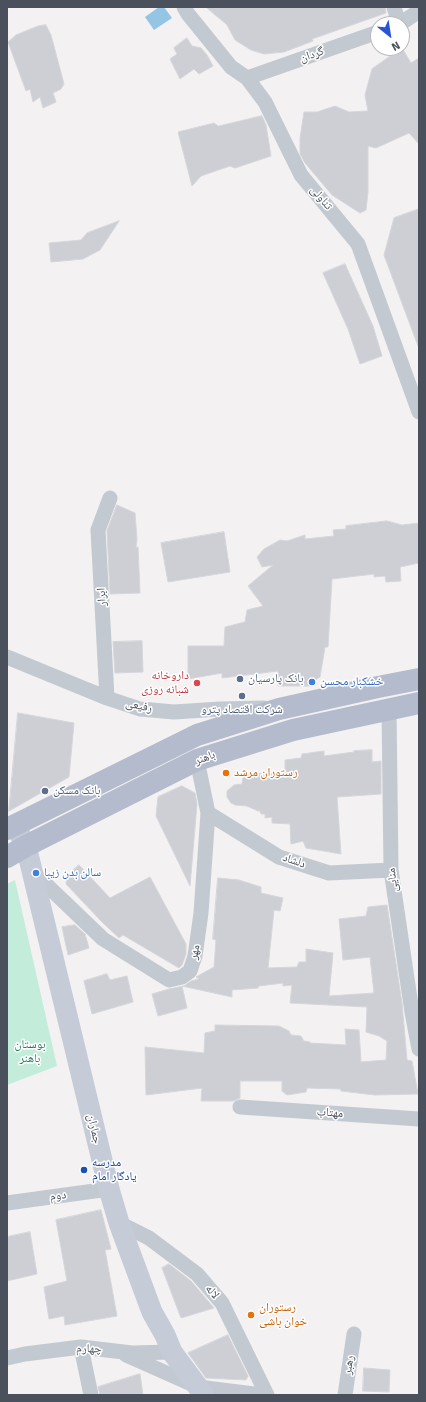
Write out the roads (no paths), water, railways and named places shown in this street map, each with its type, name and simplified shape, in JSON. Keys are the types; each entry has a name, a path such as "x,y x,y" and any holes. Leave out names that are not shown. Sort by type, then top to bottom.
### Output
{"main road":[{"name":"باهنر","path":"11,827 197,734 279,709 371,688 419,679"},
{"name":"باهنر","path":"7,858 26,846 197,760 292,730 419,703"},
{"name":"جماران","path":"11,827 26,846 109,1189 119,1223 152,1312 165,1335 172,1352 201,1391"}],"street":[{"name":"تناولی","path":"184,7 231,67 247,78 265,102 301,175 358,244 419,412"},
{"path":"410,18 419,12"},
{"name":"گردان","path":"247,78 370,35"},
{"name":"ابرار","path":"107,698 98,530 110,498"},
{"name":"رفیعی","path":"7,657 107,698 140,709 174,712 234,708 279,709"},
{"name":"منایی","path":"388,709 391,870 419,1049"},
{"name":"مهر","path":"33,872 103,939 169,980 182,977 190,970 195,956 201,913 208,813 197,760"},
{"name":"دلشاد","path":"208,813 279,857 329,873 391,870"},
{"name":"مهتاب","path":"240,1107 419,1119"},
{"name":"دوم","path":"7,1203 109,1189"},
{"name":"لاله","path":"119,1223 149,1238 197,1274 222,1303 267,1395"},
{"name":"رهبر","path":"345,1395 354,1334"},
{"path":"81,1347 91,1395"},
{"name":"چهارم","path":"7,1358 25,1354 81,1347 132,1353 172,1352"},
{"path":"117,1351 201,1391 262,1395"}],"water":[{"path":"159,7 164,7 172,18 154,30 145,17"}],"place":[{"name":"بانک پارسیان","path":"240,679"},
{"name":"خشکبار محسن","path":"312,682"},
{"name":"داروخانه شبانه روزی","path":"197,683"},
{"name":"شركت اقتصاد پترو","path":"242,696"},
{"name":"رستوران مرشد","path":"226,773"},
{"name":"بانک مسکن","path":"45,791"},
{"name":"سالن بدن زیبا","path":"36,873"},
{"name":"مدرسه یادگار امام","path":"84,1170"},
{"name":"رستوران خوان باشی","path":"251,1315"}],"park label":[{"name":"بوستان باهنر","path":"30,1052"}]}
